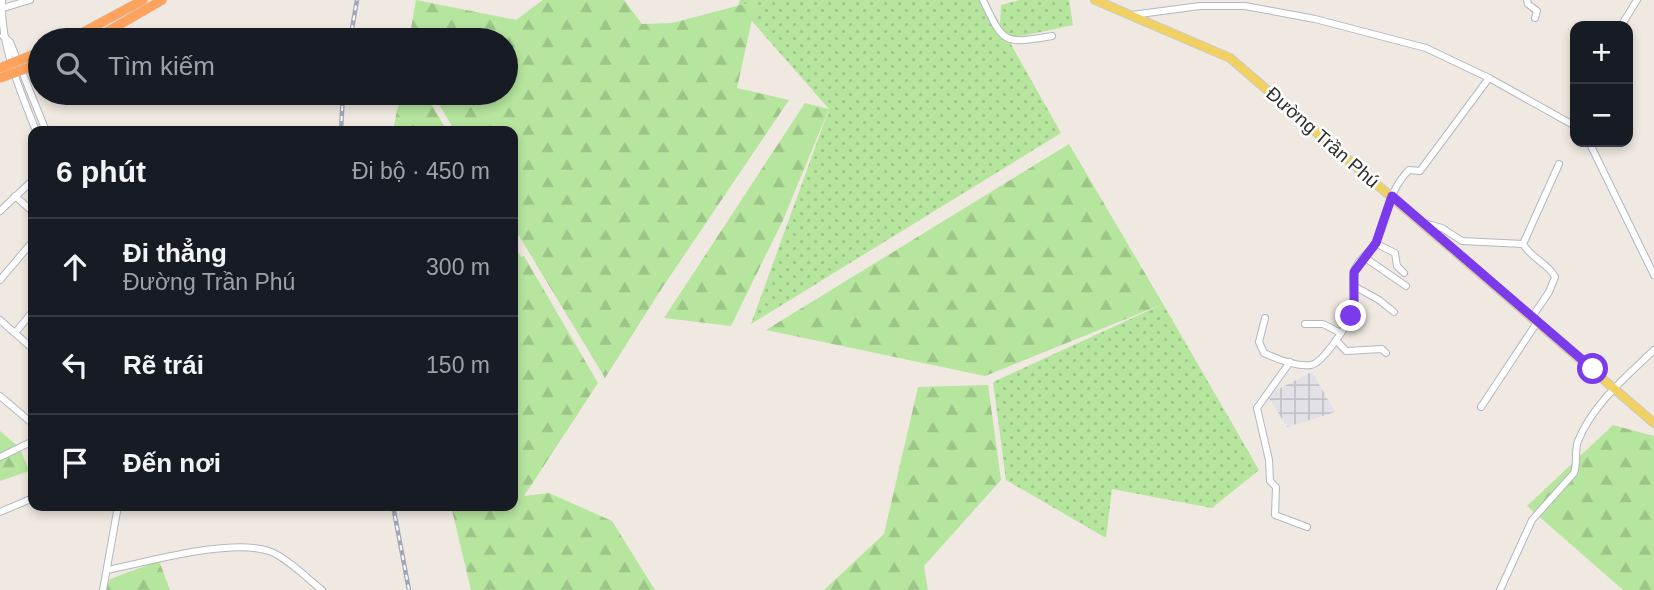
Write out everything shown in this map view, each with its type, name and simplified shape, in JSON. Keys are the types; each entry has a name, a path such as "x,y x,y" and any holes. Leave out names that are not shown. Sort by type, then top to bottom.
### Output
{"highway":[{"path":"92,28 144,0"},
{"path":"114,28 162,0"},
{"path":"0,68 28,57"},
{"path":"0,78 28,68"}],"main road":[{"name":"Đường Trần Phú","path":"1096,0 1230,58 1654,423"}],"street":[{"path":"2,0 0,9 3,44 34,126"},
{"path":"0,9 30,0"},
{"path":"983,0 994,23 1006,39 1018,42 1052,36"},
{"path":"1527,0 1537,11 1535,18"},
{"path":"1624,21 1637,0"},
{"path":"1132,15 1200,6 1245,6 1315,19 1426,48 1489,78 1570,123"},
{"path":"3,36 10,42 28,88"},
{"path":"1265,318 1260,333 1261,350 1290,362 1313,364 1336,340 1353,312 1354,272 1376,243 1398,182 1409,170 1420,171 1489,78"},
{"path":"23,99 28,97"},
{"path":"35,105 44,126"},
{"path":"1591,147 1654,275"},
{"path":"1523,244 1559,164"},
{"path":"0,211 28,184"},
{"path":"15,196 28,208"},
{"path":"1424,223 1442,228 1462,242 1523,244"},
{"path":"1376,243 1395,253 1397,266 1404,273"},
{"path":"1481,407 1535,319 1555,277 1550,269 1532,257 1523,244"},
{"path":"0,280 28,247"},
{"path":"1364,257 1406,286"},
{"path":"1354,286 1394,312"},
{"path":"15,333 28,317"},
{"path":"0,320 28,345"},
{"path":"1305,324 1323,324 1341,333"},
{"path":"1336,340 1346,351 1382,349 1386,353"},
{"path":"1500,590 1532,520 1574,473 1577,465 1575,453 1587,421 1614,388 1654,350"},
{"path":"1290,362 1258,405 1257,414 1269,460 1270,481 1276,487 1275,515 1307,527"},
{"path":"0,396 28,420"},
{"path":"0,457 28,443"},
{"path":"0,512 28,500"},
{"path":"103,590 117,511"},
{"path":"107,570 183,554 220,549 256,549 275,554 323,590"}],"shaded area":[{"path":"1312,372 1335,412 1287,427 1267,395"}],"green space":[{"path":"416,0 516,20 543,0 624,0 642,24 672,23 756,1 737,88 789,100 660,291 605,378 518,234 518,126 452,126 439,105 518,105 518,28 411,28"},
{"path":"740,0 986,0 1000,24 1001,5 1020,0 1069,0 1073,25 1008,39 1061,133 751,324 829,109 738,5"},
{"path":"805,103 829,109 783,220 731,326 664,318"},
{"path":"399,105 432,105 444,126 394,126"},
{"path":"1069,144 1163,304 985,376 766,330"},
{"path":"518,252 521,257 524,256 598,383 524,496 549,493 612,521 655,590 471,590 452,511 518,511"},
{"path":"1163,304 1259,470 1212,508 1112,489 1106,538 1006,480 993,382"},
{"path":"988,385 1001,480 924,566 928,590 824,590 884,534 918,387"},
{"path":"1613,425 1654,436 1654,590 1623,590 1527,506"},
{"path":"0,431 20,448 28,471 0,481"},
{"path":"159,561 170,590 106,590 110,579"}],"railway":[{"path":"352,28 357,0"},
{"path":"341,126 342,105"},
{"path":"394,511 409,590"}],"route":[{"path":"1351,316 1354,303 1354,272 1376,243 1392,196 1593,369"}]}
